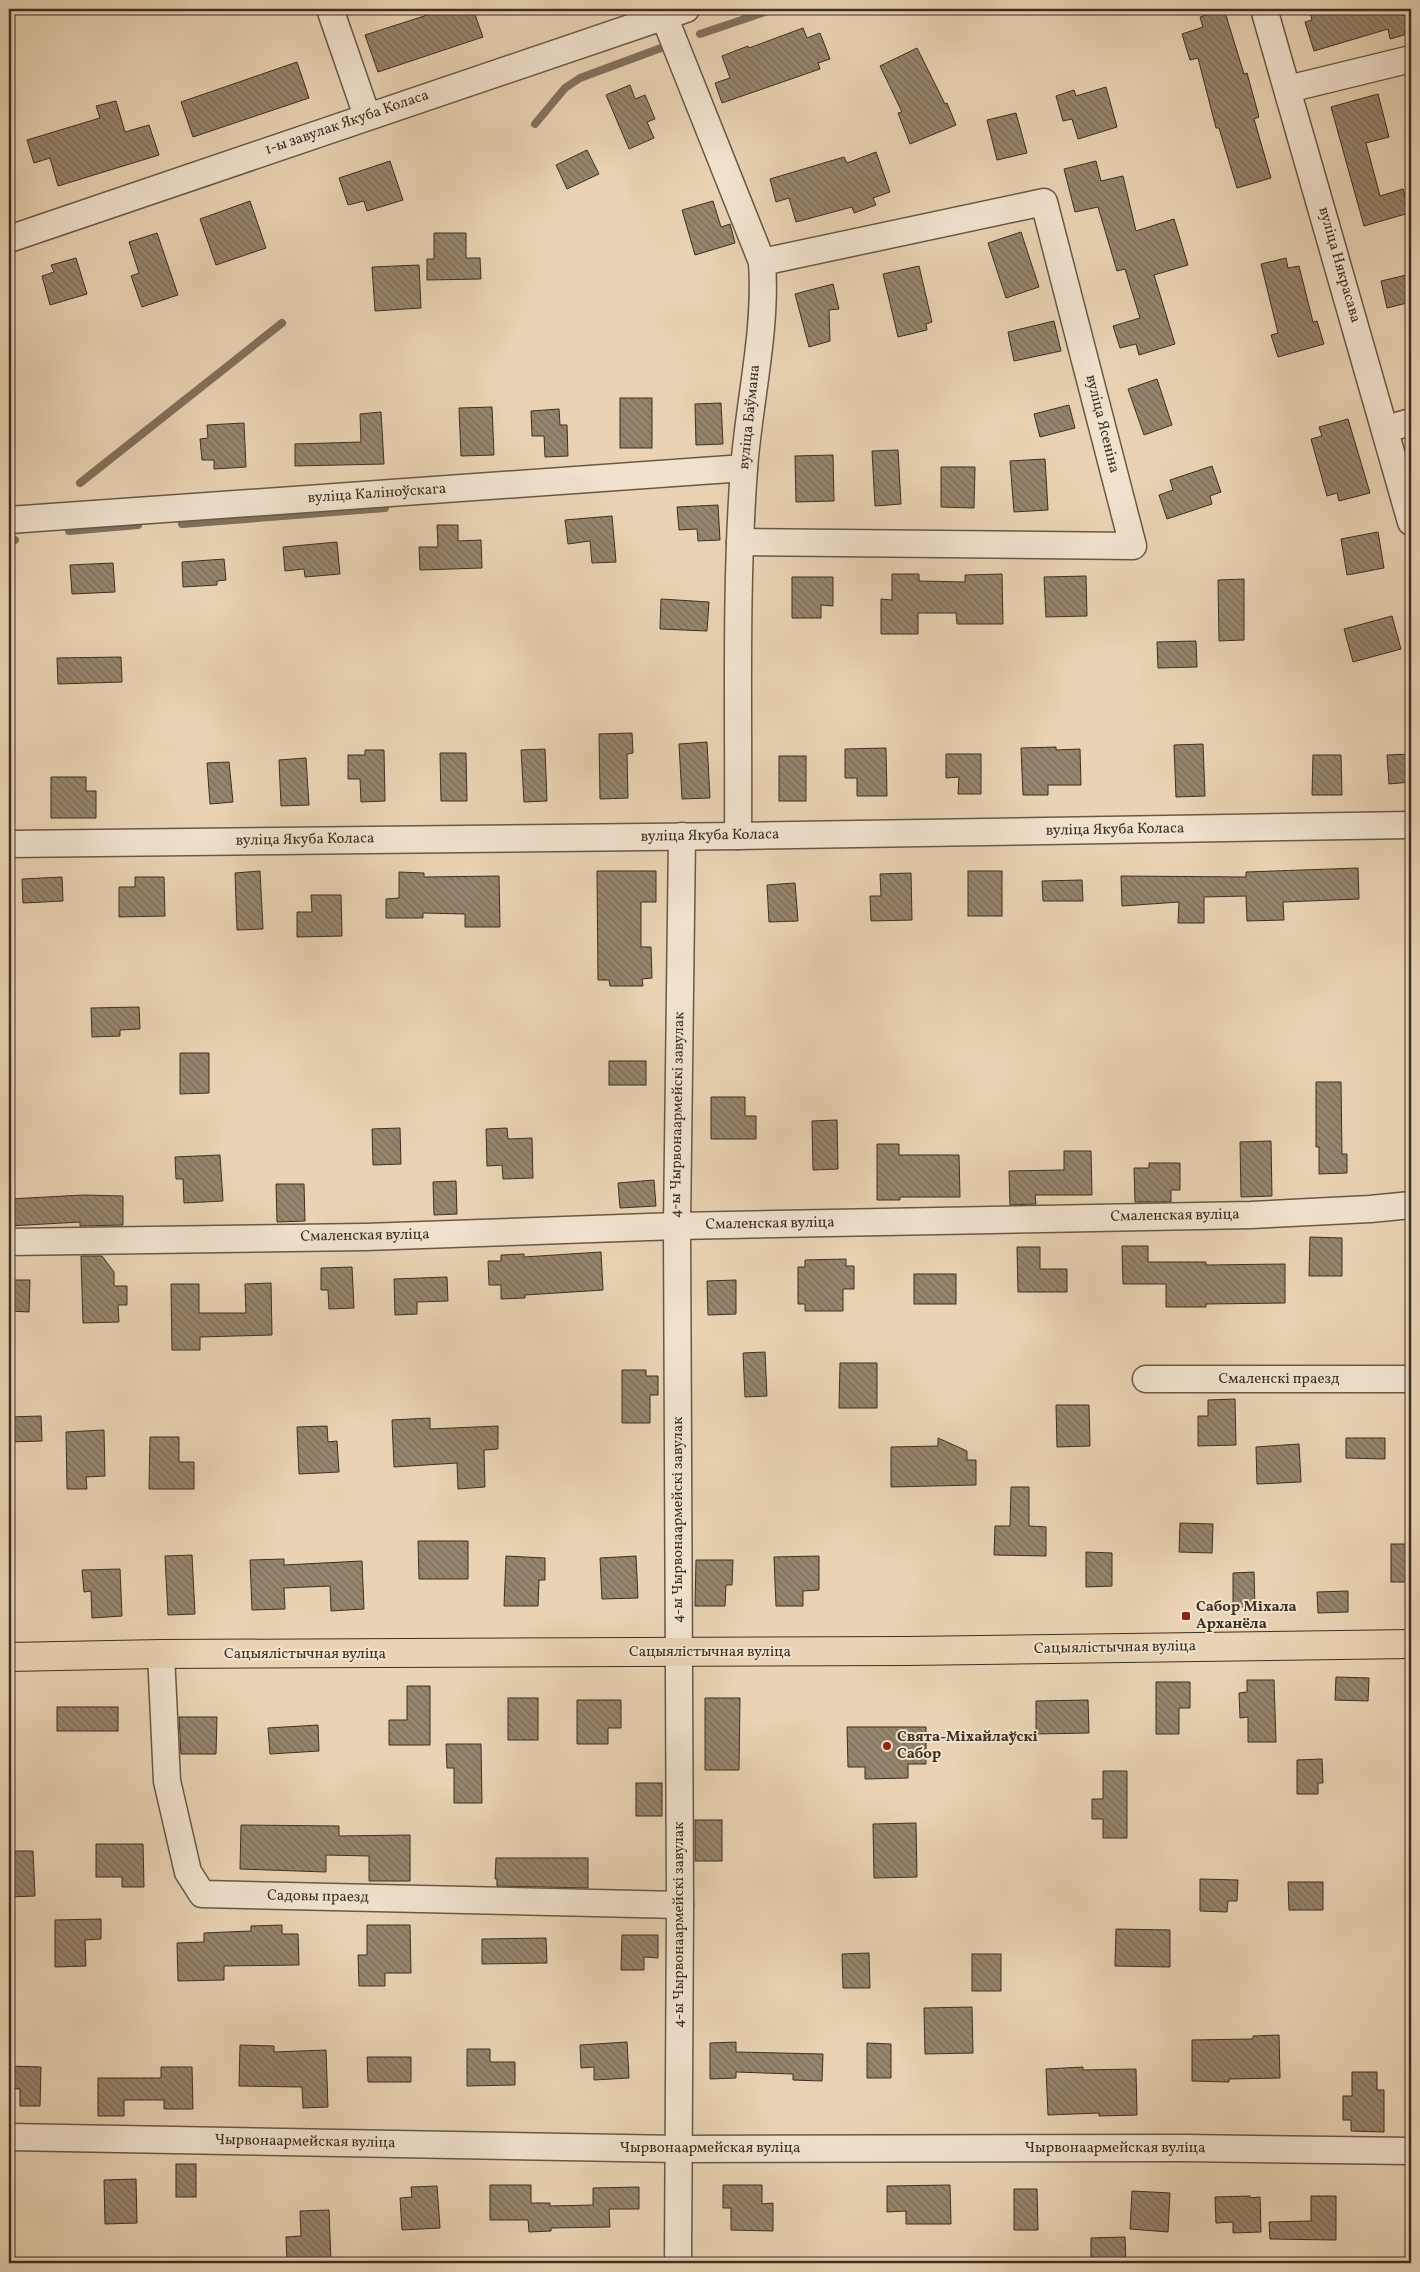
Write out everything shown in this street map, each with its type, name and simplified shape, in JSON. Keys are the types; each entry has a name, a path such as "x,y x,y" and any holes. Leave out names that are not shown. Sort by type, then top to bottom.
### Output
{"main road":[{"name":"Сацыялістычная вуліца","path":"9,1657 161,1654 678,1653 1411,1644"}],"street":[{"path":"330,9 367,116"},
{"name":"вуліца Някрасава","path":"1264,9 1386,429 1411,522"},
{"name":"1-ы завулак Якуба Коласа","path":"9,239 367,116 621,19 675,13"},
{"name":"вуліца Баўмана","path":"675,13 762,262 764,286 744,468 740,542 738,836"},
{"path":"1288,89 1411,59"},
{"name":"вуліца Ясеніна","path":"740,542 1133,546 1044,202 762,262"},
{"path":"1386,429 1411,422"},
{"name":"вуліца Каліноўскага","path":"9,520 744,468"},
{"name":"вуліца Якуба Коласа","path":"9,844 738,836 1411,825"},
{"name":"4-ы Чырвонаармейскі завулак","path":"678,2263 680,1905 676,1226 682,836"},
{"name":"Смаленская вуліца","path":"9,1242 365,1237 676,1226 1251,1215 1370,1210 1411,1205"},
{"name":"Смаленскі праезд","path":"1146,1379 1411,1379"},
{"name":"Садовы праезд","path":"161,1654 167,1781 188,1872 202,1894 680,1905"},
{"name":"Чырвонаармейская вуліца","path":"9,2137 678,2149 1184,2148 1411,2150"}],"building":[{"path":"446,9 473,9 483,37 378,72 365,35"},
{"path":"1224,9 1244,74 1247,73 1259,117 1254,119 1271,178 1237,188 1219,128 1216,128 1198,58 1190,60 1182,34 1203,27 1200,17"},
{"path":"1309,9 1411,9 1411,33 1390,39 1388,29 1314,51 1305,22 1312,20"},
{"path":"803,28 807,38 820,33 830,59 818,63 820,69 722,103 715,83 730,78 722,56"},
{"path":"917,48 945,104 947,103 956,125 910,144 898,113 902,112 880,66"},
{"path":"297,62 309,98 193,137 181,102"},
{"path":"630,85 635,99 645,95 655,119 647,122 654,138 629,149 606,95"},
{"path":"1106,87 1117,127 1078,139 1072,119 1063,121 1056,96 1074,90 1076,96"},
{"path":"1378,94 1389,137 1366,143 1380,196 1403,189 1409,213 1364,226 1331,107"},
{"path":"116,101 125,132 149,125 159,155 58,186 50,158 34,163 27,140 100,118 96,106"},
{"path":"1016,113 1027,153 997,160 987,120"},
{"path":"587,150 599,174 567,189 556,165"},
{"path":"876,152 890,192 873,198 876,205 854,213 852,207 796,222 789,198 776,202 770,179 844,157 847,163"},
{"path":"390,161 403,200 367,211 364,201 348,205 339,178"},
{"path":"1096,161 1101,181 1123,176 1136,231 1174,219 1188,265 1154,275 1175,344 1139,355 1136,344 1120,348 1113,326 1140,318 1125,269 1117,271 1098,207 1075,212 1064,169"},
{"path":"250,201 266,248 216,265 200,219"},
{"path":"713,201 721,227 730,224 735,243 695,255 682,210"},
{"path":"1021,232 1039,287 1006,298 988,243"},
{"path":"157,233 178,295 142,307 131,276 139,273 129,242"},
{"path":"434,233 466,233 466,258 480,258 481,279 427,280 427,259 434,259"},
{"path":"76,258 87,294 50,305 42,276 54,272 51,265"},
{"path":"1286,258 1288,268 1299,266 1313,322 1317,321 1324,344 1278,357 1271,335 1278,333 1261,264"},
{"path":"419,265 421,308 375,311 372,267"},
{"path":"919,266 932,322 926,324 927,330 898,337 883,274"},
{"path":"1411,274 1411,302 1387,308 1381,281"},
{"path":"833,284 839,309 829,310 830,341 809,347 795,294"},
{"path":"1054,321 1061,351 1014,361 1008,332"},
{"path":"1157,379 1172,425 1144,435 1128,389"},
{"path":"620,398 652,398 652,448 620,448"},
{"path":"721,403 723,444 696,445 695,404"},
{"path":"1069,405 1075,428 1040,437 1034,414"},
{"path":"492,407 494,455 461,456 459,408"},
{"path":"559,409 560,425 567,425 568,456 545,457 544,436 532,436 531,411"},
{"path":"381,412 384,464 295,466 295,444 361,442 360,414"},
{"path":"1348,419 1370,493 1339,501 1337,493 1327,496 1311,439 1322,436 1319,427"},
{"path":"244,423 246,467 214,469 214,460 202,460 200,439 208,438 207,425"},
{"path":"898,450 901,504 875,506 872,451"},
{"path":"833,455 834,501 796,502 795,456"},
{"path":"1045,459 1048,510 1014,512 1010,461"},
{"path":"1212,466 1221,492 1210,496 1212,504 1167,519 1159,495 1173,490 1170,480"},
{"path":"941,467 975,467 974,508 941,507"},
{"path":"718,505 720,540 698,541 697,529 679,530 677,507"},
{"path":"612,516 616,562 592,563 590,541 568,544 565,520"},
{"path":"437,525 458,525 458,541 481,540 482,568 420,570 419,547 438,547"},
{"path":"1378,532 1384,568 1347,575 1341,539"},
{"path":"337,542 340,574 305,577 304,569 285,571 283,547"},
{"path":"224,559 226,580 217,581 217,585 183,587 182,562"},
{"path":"113,563 115,592 72,594 70,565"},
{"path":"892,574 919,574 919,581 965,582 965,575 1002,574 1003,624 957,624 956,613 918,613 918,634 881,634 881,599 892,600"},
{"path":"1086,576 1087,616 1046,617 1044,577"},
{"path":"792,577 833,577 833,606 821,605 821,618 792,618"},
{"path":"1244,579 1244,640 1219,641 1218,580"},
{"path":"661,599 709,602 707,631 660,629"},
{"path":"1392,616 1401,649 1353,662 1344,629"},
{"path":"1196,641 1197,667 1158,668 1157,642"},
{"path":"121,657 122,682 58,684 57,658"},
{"path":"632,733 633,753 627,754 628,798 600,799 599,734"},
{"path":"707,742 710,798 682,799 679,744"},
{"path":"1203,744 1205,796 1176,797 1174,745"},
{"path":"1056,747 1056,750 1080,749 1081,785 1048,785 1048,795 1023,795 1021,748"},
{"path":"886,748 887,796 857,796 857,778 845,778 845,749"},
{"path":"545,749 547,801 524,802 521,750"},
{"path":"365,750 384,750 385,801 361,802 360,779 348,779 348,755 365,755"},
{"path":"440,753 466,753 467,801 441,801"},
{"path":"946,754 981,754 981,794 958,794 959,777 946,778"},
{"path":"1411,754 1411,782 1389,784 1387,755"},
{"path":"1313,755 1341,755 1342,795 1312,795"},
{"path":"779,756 806,756 806,801 779,801"},
{"path":"306,758 309,805 281,806 279,760"},
{"path":"229,762 233,802 210,804 207,763"},
{"path":"51,777 86,777 86,791 96,791 96,818 51,818"},
{"path":"1358,868 1359,899 1283,902 1284,920 1247,921 1246,896 1204,897 1204,923 1178,923 1179,902 1122,906 1121,876 1246,877 1246,872"},
{"path":"260,871 263,929 237,930 235,873"},
{"path":"597,871 656,871 656,902 641,902 641,947 651,947 652,978 642,979 643,986 610,986 609,980 598,980"},
{"path":"968,871 1002,871 1002,916 968,916"},
{"path":"399,872 424,873 424,877 499,876 500,927 465,927 465,914 423,913 423,918 386,918 386,899 399,898"},
{"path":"911,873 912,920 871,921 870,896 881,896 880,874"},
{"path":"62,877 63,901 23,903 22,879"},
{"path":"135,877 164,877 165,916 119,917 119,887 135,887"},
{"path":"1082,880 1083,901 1043,901 1042,881"},
{"path":"795,883 798,921 769,922 767,885"},
{"path":"311,895 341,895 342,936 297,937 297,912 312,912"},
{"path":"139,1007 140,1029 120,1030 120,1036 92,1037 91,1008"},
{"path":"180,1053 209,1053 209,1093 180,1094"},
{"path":"609,1061 646,1061 646,1085 609,1085"},
{"path":"1316,1082 1341,1082 1342,1154 1347,1154 1347,1173 1319,1174 1319,1147 1316,1147"},
{"path":"711,1097 745,1097 745,1116 756,1116 756,1139 711,1139"},
{"path":"837,1120 838,1169 813,1170 812,1121"},
{"path":"400,1128 401,1164 373,1165 372,1129"},
{"path":"507,1128 508,1139 532,1138 533,1178 503,1179 502,1165 487,1166 486,1129"},
{"path":"1271,1141 1272,1196 1241,1197 1240,1142"},
{"path":"877,1144 899,1144 899,1155 959,1155 960,1197 900,1197 900,1200 877,1200"},
{"path":"1064,1151 1091,1151 1092,1195 1035,1195 1036,1204 1010,1205 1009,1171 1064,1170"},
{"path":"220,1155 223,1201 184,1203 183,1179 176,1179 175,1157"},
{"path":"1149,1163 1180,1163 1180,1190 1171,1190 1171,1202 1135,1202 1134,1168 1149,1168"},
{"path":"654,1180 656,1206 620,1208 618,1183"},
{"path":"456,1181 457,1214 434,1215 433,1182"},
{"path":"276,1184 304,1184 305,1221 277,1222"},
{"path":"84,1195 123,1196 123,1225 80,1226 80,1222 9,1226 9,1199"},
{"path":"1310,1237 1342,1238 1342,1276 1309,1276"},
{"path":"1122,1246 1148,1246 1148,1262 1206,1262 1206,1265 1285,1264 1285,1303 1206,1304 1206,1307 1166,1307 1166,1284 1123,1284"},
{"path":"1017,1247 1040,1247 1040,1269 1067,1269 1067,1292 1018,1292"},
{"path":"601,1252 603,1290 525,1295 525,1298 501,1299 501,1285 489,1285 488,1261 501,1261 501,1255 524,1254 524,1257"},
{"path":"81,1256 102,1256 114,1272 114,1286 127,1286 127,1305 118,1305 119,1322 83,1323"},
{"path":"846,1259 846,1266 854,1266 854,1289 843,1289 843,1311 805,1311 805,1304 798,1304 798,1267 805,1267 805,1260"},
{"path":"352,1267 354,1308 329,1309 328,1290 321,1290 321,1268"},
{"path":"914,1274 956,1274 956,1304 914,1304"},
{"path":"447,1277 448,1301 417,1302 417,1314 395,1315 394,1279"},
{"path":"9,1280 30,1280 29,1312 9,1311"},
{"path":"736,1280 736,1314 708,1315 707,1281"},
{"path":"271,1283 272,1335 200,1337 200,1350 172,1350 171,1284 199,1284 199,1313 246,1313 245,1284"},
{"path":"765,1352 767,1396 745,1397 743,1353"},
{"path":"840,1363 877,1363 877,1408 839,1408"},
{"path":"622,1370 646,1370 646,1376 658,1376 658,1395 650,1395 650,1423 622,1423"},
{"path":"1235,1399 1236,1445 1198,1446 1198,1416 1208,1416 1208,1400"},
{"path":"1056,1405 1089,1405 1090,1446 1057,1447"},
{"path":"41,1416 42,1441 9,1442 9,1417"},
{"path":"430,1418 430,1429 498,1426 498,1449 484,1450 485,1487 458,1489 457,1463 394,1467 392,1420"},
{"path":"327,1426 328,1442 337,1441 339,1472 299,1474 297,1427"},
{"path":"104,1430 105,1476 86,1477 87,1489 67,1489 66,1432"},
{"path":"150,1437 179,1437 179,1462 194,1462 194,1489 149,1489"},
{"path":"938,1438 967,1451 967,1460 976,1460 976,1485 891,1487 891,1447 938,1446"},
{"path":"1346,1438 1385,1438 1385,1459 1346,1458"},
{"path":"1299,1444 1301,1482 1257,1484 1256,1447"},
{"path":"1011,1487 1029,1487 1029,1526 1046,1527 1046,1556 994,1555 995,1526 1010,1526"},
{"path":"1180,1523 1213,1524 1212,1553 1179,1552"},
{"path":"418,1541 468,1541 468,1579 419,1579"},
{"path":"1391,1544 1411,1544 1411,1582 1391,1582"},
{"path":"1086,1552 1112,1553 1112,1586 1086,1587"},
{"path":"192,1555 195,1614 168,1615 165,1556"},
{"path":"506,1556 545,1558 545,1580 539,1580 538,1606 504,1606"},
{"path":"636,1556 638,1598 602,1599 600,1558"},
{"path":"819,1556 819,1590 803,1591 803,1606 776,1606 774,1557"},
{"path":"284,1559 284,1565 362,1561 364,1609 331,1611 330,1586 284,1588 285,1609 252,1610 250,1560"},
{"path":"696,1560 733,1560 732,1585 726,1585 725,1606 695,1606"},
{"path":"120,1569 122,1616 92,1618 91,1591 84,1592 82,1570"},
{"path":"1254,1572 1255,1607 1233,1607 1233,1573"},
{"path":"1348,1591 1348,1612 1318,1613 1317,1592"},
{"path":"1336,1677 1369,1678 1368,1701 1335,1700"},
{"path":"1247,1680 1274,1680 1276,1742 1248,1742 1248,1717 1240,1718 1239,1693 1247,1692"},
{"path":"1156,1682 1190,1682 1190,1708 1179,1708 1179,1734 1156,1734"},
{"path":"407,1686 430,1686 430,1745 389,1745 389,1720 407,1720"},
{"path":"508,1698 538,1698 538,1740 508,1740"},
{"path":"705,1698 740,1698 739,1770 705,1770"},
{"path":"577,1700 621,1700 621,1728 608,1728 608,1744 577,1744"},
{"path":"1088,1700 1089,1733 1036,1734 1036,1701"},
{"path":"57,1707 118,1707 118,1731 57,1731"},
{"path":"179,1717 217,1717 216,1754 181,1754"},
{"path":"318,1725 319,1751 270,1754 268,1728"},
{"name":"Свята-Міхайлаўскі Сабор","path":"847,1727 926,1727 926,1764 908,1764 908,1778 865,1779 865,1767 848,1767"},
{"path":"446,1744 481,1744 482,1803 454,1803 454,1768 447,1768"},
{"path":"1322,1759 1323,1783 1318,1783 1318,1794 1297,1794 1297,1760"},
{"path":"1103,1771 1127,1771 1127,1838 1103,1838 1103,1819 1092,1819 1092,1799 1103,1799"},
{"path":"636,1783 662,1783 662,1816 636,1816"},
{"path":"695,1820 722,1820 722,1861 695,1861"},
{"path":"916,1823 917,1877 874,1878 873,1824"},
{"path":"241,1825 339,1826 339,1836 410,1835 410,1881 369,1881 369,1856 326,1855 326,1872 240,1869"},
{"path":"96,1844 143,1844 144,1887 122,1887 122,1877 96,1877"},
{"path":"9,1851 33,1851 35,1896 9,1897"},
{"path":"496,1858 588,1858 588,1888 497,1886 497,1879 495,1879"},
{"path":"1200,1879 1238,1880 1237,1901 1228,1901 1227,1912 1200,1911"},
{"path":"1288,1882 1323,1882 1323,1910 1289,1910"},
{"path":"101,1919 101,1939 85,1940 86,1966 55,1967 55,1920"},
{"path":"282,1925 282,1934 298,1934 299,1965 224,1966 224,1980 178,1981 177,1943 204,1942 204,1933 251,1931 251,1926"},
{"path":"367,1925 410,1925 411,1973 385,1973 385,1986 359,1986 358,1955 367,1955"},
{"path":"1116,1929 1170,1930 1170,1967 1115,1966"},
{"path":"622,1935 658,1935 658,1958 644,1957 644,1970 621,1970"},
{"path":"546,1938 547,1963 482,1964 482,1939"},
{"path":"869,1953 870,1988 843,1988 842,1954"},
{"path":"972,1954 1001,1954 1001,1991 972,1991"},
{"path":"972,2007 973,2053 925,2054 924,2008"},
{"path":"1279,2035 1280,2078 1229,2079 1229,2082 1192,2081 1192,2040 1253,2039 1253,2036"},
{"path":"627,2042 629,2078 594,2080 594,2067 581,2068 580,2045"},
{"path":"736,2042 736,2052 823,2054 822,2081 793,2080 793,2074 736,2072 736,2078 710,2079 710,2043"},
{"path":"867,2043 891,2044 891,2078 867,2078"},
{"path":"240,2045 274,2046 274,2052 326,2050 328,2107 303,2108 302,2087 239,2086"},
{"path":"467,2049 490,2049 490,2062 515,2062 515,2085 467,2086"},
{"path":"367,2057 411,2057 411,2082 368,2082"},
{"path":"9,2066 41,2067 40,2106 20,2106 20,2089 9,2088"},
{"path":"161,2067 192,2067 193,2109 164,2109 164,2100 124,2100 124,2116 98,2116 98,2078 161,2078"},
{"path":"1083,2067 1083,2070 1136,2069 1137,2115 1099,2116 1099,2113 1048,2115 1046,2069"},
{"path":"1352,2072 1377,2072 1377,2090 1384,2090 1384,2132 1351,2131 1351,2120 1343,2120 1343,2096 1352,2096"},
{"path":"176,2164 196,2164 196,2197 176,2197"},
{"path":"136,2179 137,2223 105,2224 104,2180"},
{"path":"490,2185 531,2185 531,2203 550,2203 550,2206 593,2205 593,2188 639,2187 639,2209 609,2209 610,2227 551,2228 551,2231 529,2232 528,2220 490,2220"},
{"path":"723,2185 762,2185 762,2204 773,2203 773,2231 731,2230 731,2208 723,2208"},
{"path":"950,2185 951,2224 906,2224 906,2211 887,2212 887,2186"},
{"path":"437,2186 440,2228 402,2230 400,2198 412,2197 411,2187"},
{"path":"1014,2189 1037,2189 1038,2230 1014,2230"},
{"path":"1132,2191 1170,2193 1168,2232 1130,2229"},
{"path":"1250,2196 1250,2198 1260,2197 1261,2232 1233,2233 1233,2222 1216,2223 1215,2197"},
{"path":"1311,2196 1336,2196 1336,2240 1270,2239 1269,2222 1311,2221"},
{"path":"329,2210 331,2263 287,2263 286,2237 301,2236 300,2211"},
{"path":"1125,2237 1126,2263 1091,2263 1091,2238"}],"waterway":[{"path":"700,34 774,9"},
{"path":"535,124 565,88 580,78 661,48"},
{"path":"80,483 282,323"},
{"path":"182,524 385,508"},
{"path":"69,531 138,525"},
{"path":"9,542 15,540"}],"place":[{"name":"Сабор Міхала Арханёла","path":"1186,1616"},
{"name":"Свята-Міхайлаўскі Сабор","path":"887,1746"}]}
